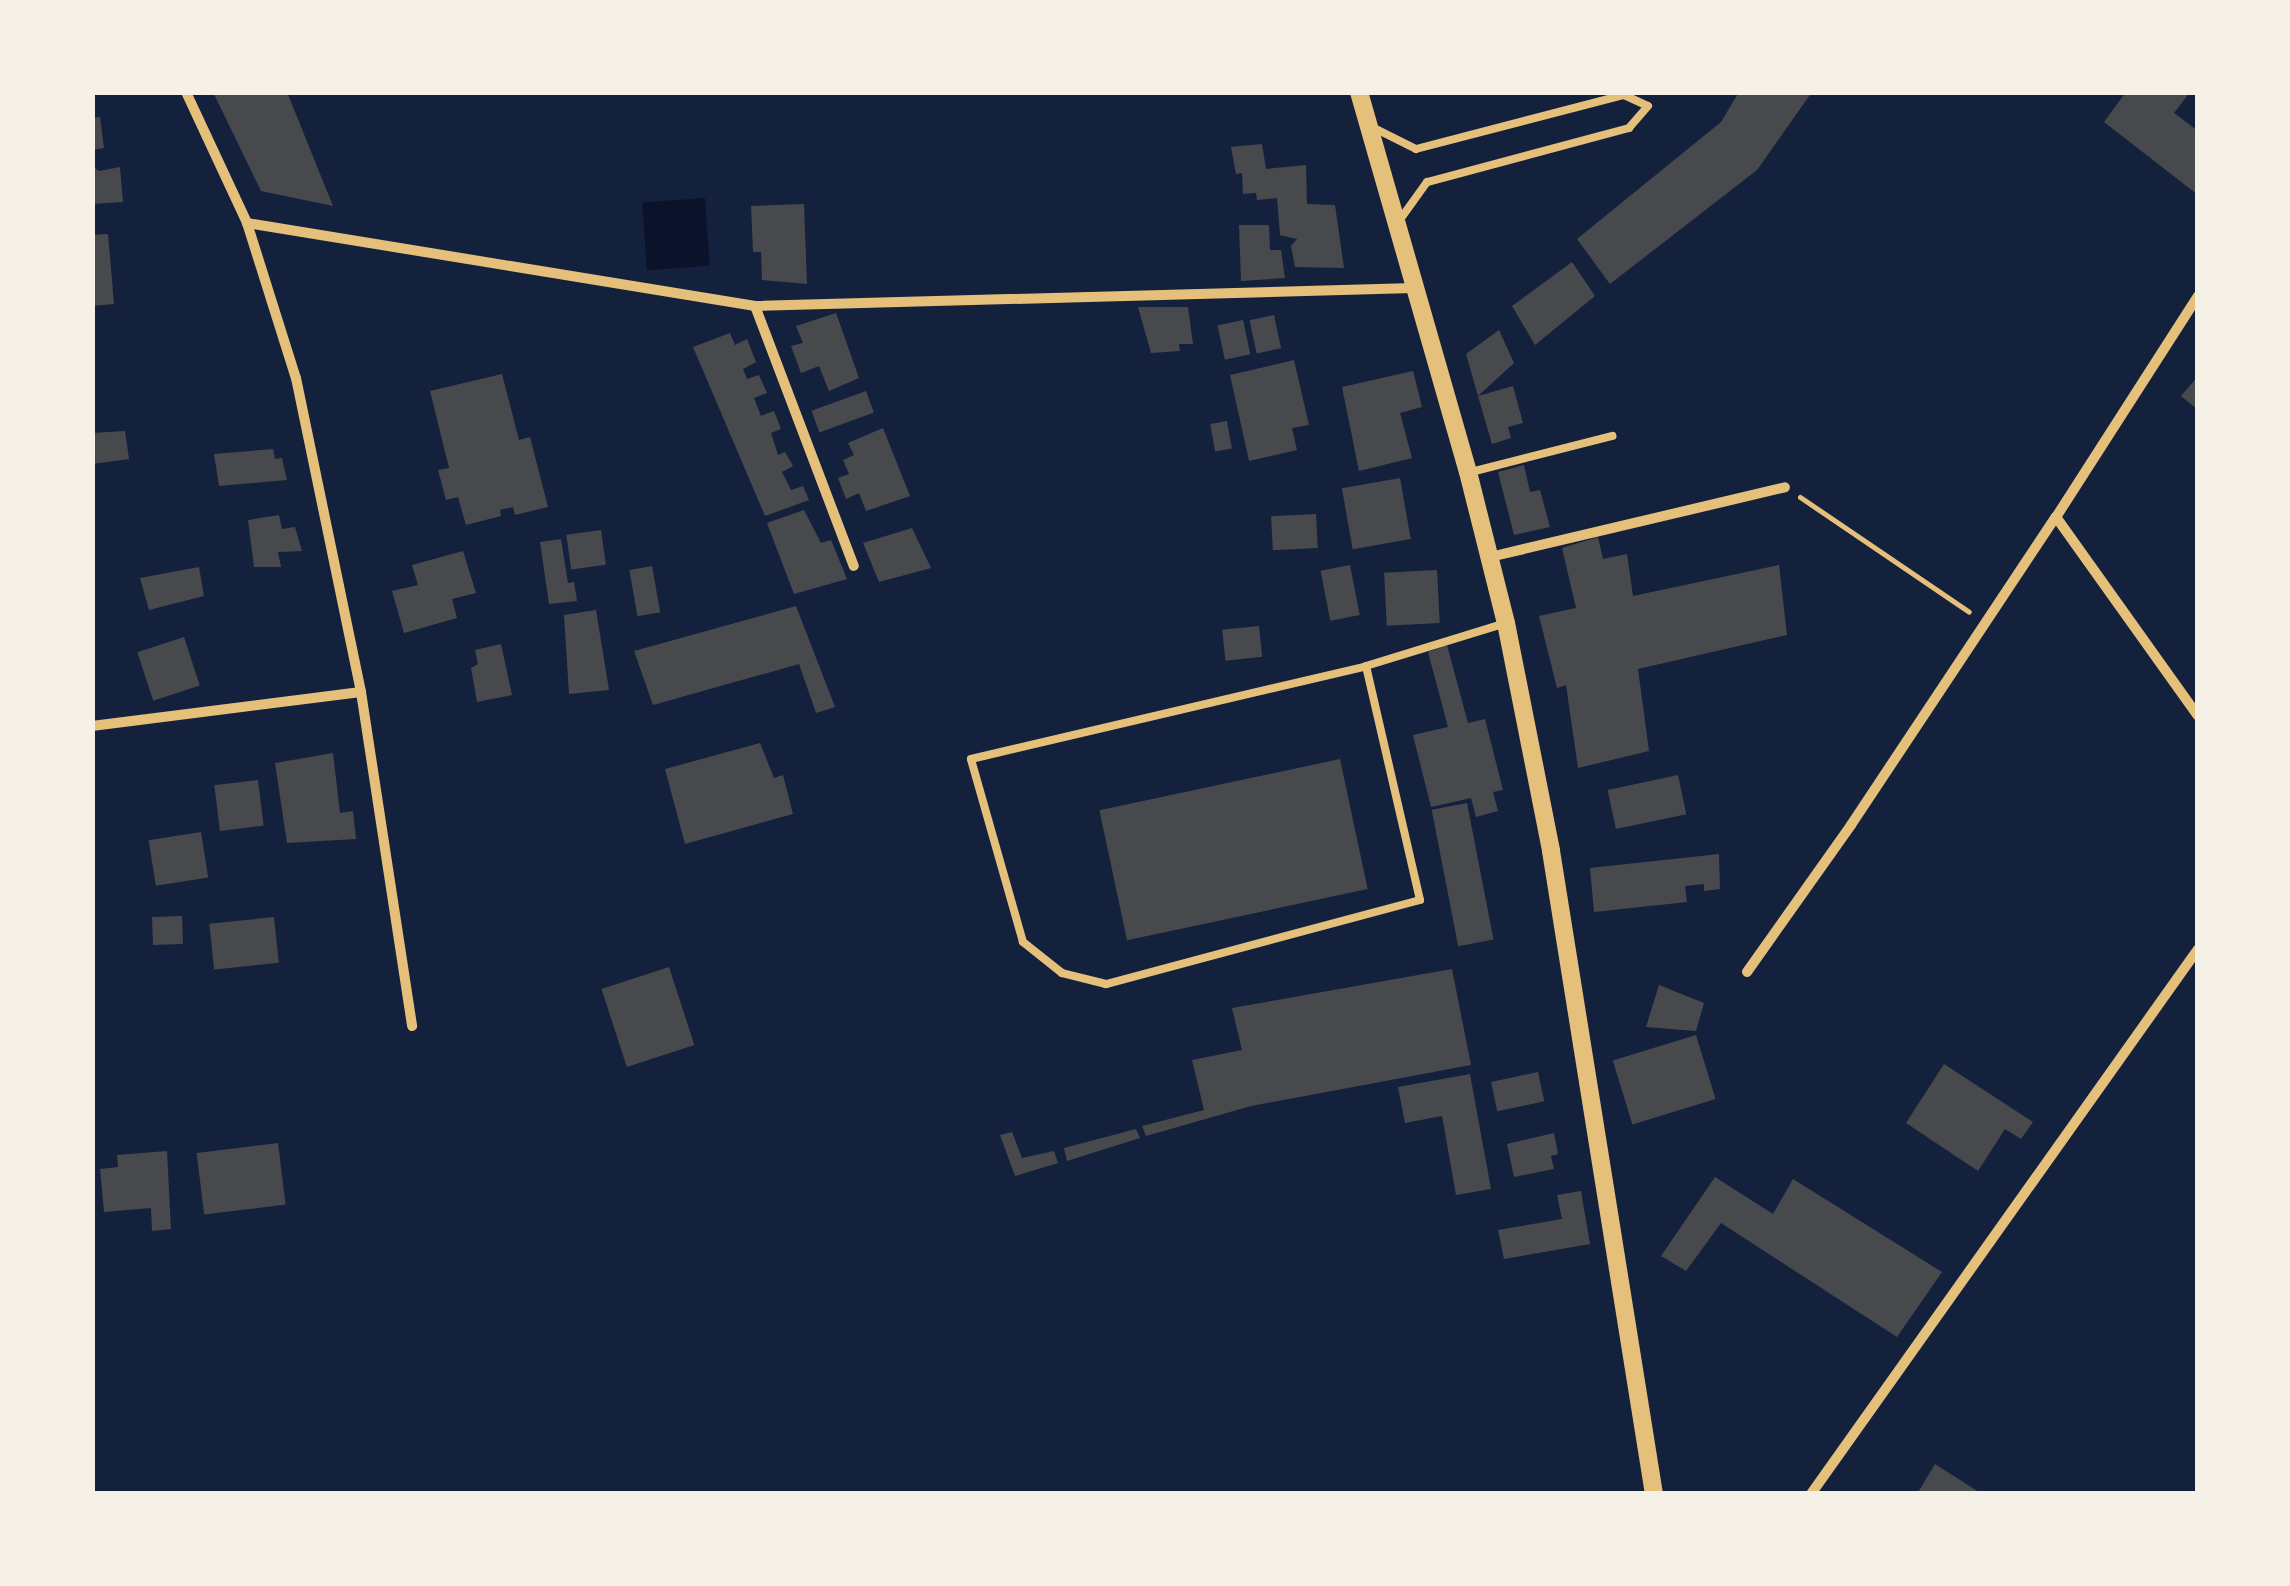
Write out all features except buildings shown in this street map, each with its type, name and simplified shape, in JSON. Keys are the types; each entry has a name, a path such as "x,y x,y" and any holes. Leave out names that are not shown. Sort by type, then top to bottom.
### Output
{"street":[{"path":"186,92 247,223 296,378 361,692 412,1026"},
{"path":"1359,92 1468,472 1506,623 1551,851 1654,1494"},
{"path":"247,223 756,306 1414,288"},
{"path":"1747,972 2056,517 2198,296"},
{"path":"756,306 854,566"},
{"path":"1490,557 1786,487"},
{"path":"2056,517 2198,716"},
{"path":"92,726 361,692"},
{"path":"1811,1494 2198,949"}],"lane":[{"path":"1368,126 1416,149 1624,95 1648,106 1628,128 1428,182 1396,225"},
{"path":"1468,472 1612,436"},
{"path":"1366,666 1420,900 1106,984 1062,973 1022,942 971,759 1366,666 1506,623"}],"path":[{"path":"1786,487 1984,623"}],"water":[{"path":"705,198 710,266 647,270 642,202"}]}
